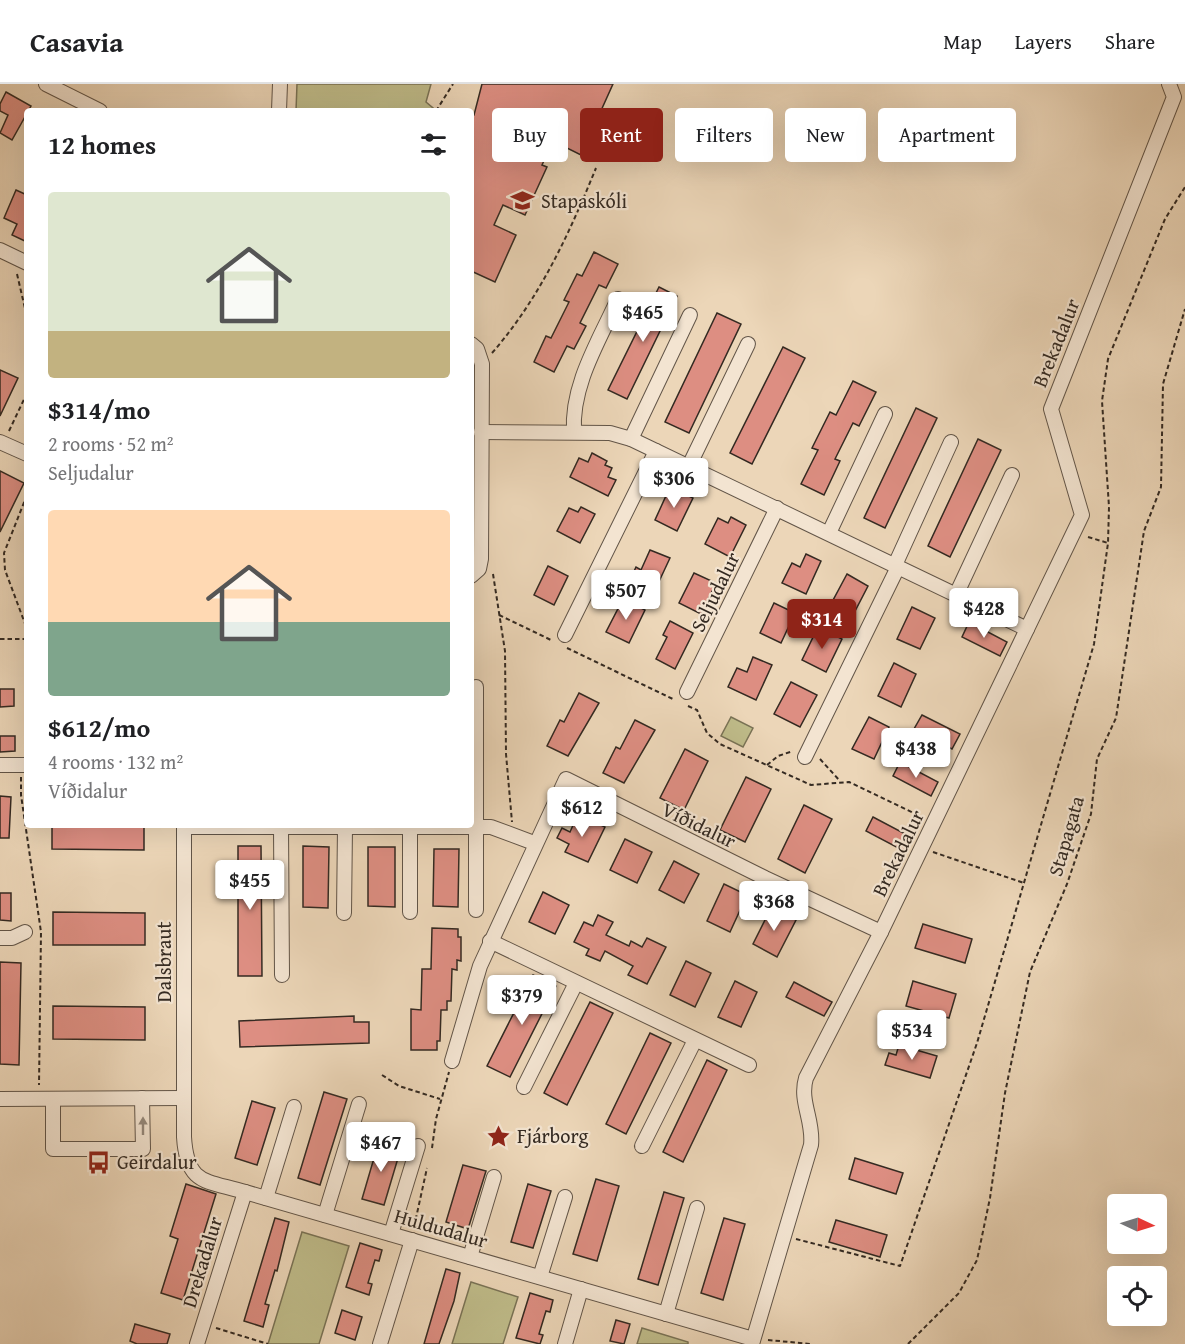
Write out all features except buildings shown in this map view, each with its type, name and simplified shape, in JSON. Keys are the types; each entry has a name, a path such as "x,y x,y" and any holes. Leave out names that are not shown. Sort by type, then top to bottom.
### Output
{"street":[{"path":"46,84 94,108"},
{"path":"279,108 280,84"},
{"name":"Brekadalur","path":"753,1342 813,1135 803,1096 806,1078 881,932 1082,515 1051,409 1174,97 1169,84"},
{"path":"0,250 23,261"},
{"path":"574,432 574,406 578,389 618,299"},
{"path":"631,439 690,315"},
{"path":"689,466 748,344"},
{"path":"474,346 482,364 481,559 479,569 474,573"},
{"path":"829,533 885,414"},
{"path":"482,432 610,433 631,439 1027,629"},
{"path":"805,757 896,566 951,442"},
{"path":"2,443 24,453"},
{"path":"565,635 656,451"},
{"path":"956,595 1011,475"},
{"name":"Seljudalur","path":"687,692 777,508"},
{"path":"476,687 476,910"},
{"path":"0,765 24,765"},
{"name":"Víðidalur","path":"452,1061 480,966 490,941 566,779 765,879 881,932"},
{"path":"476,827 491,827 534,843"},
{"name":"Dalsbraut","path":"183,1098 184,828"},
{"path":"281,828 282,975"},
{"path":"344,914 345,828"},
{"path":"410,828 410,912"},
{"path":"0,938 12,938 25,932"},
{"path":"490,941 749,1065"},
{"path":"524,1087 576,983"},
{"path":"642,1146 694,1040"},
{"path":"53,1099 53,1149 143,1149 142,1098"},
{"path":"0,1099 183,1098"},
{"name":"Huldudalur","path":"183,1098 187,1165 201,1178 666,1314 753,1342"},
{"path":"325,1215 359,1104"},
{"path":"266,1198 294,1107"},
{"path":"392,1234 418,1146"},
{"path":"470,1257 494,1177"},
{"name":"Drekadalur","path":"197,1344 245,1191"},
{"path":"540,1277 565,1197"},
{"path":"666,1314 697,1208"},
{"path":"380,1344 412,1240"},
{"path":"565,1344 581,1289"}],"path":[{"path":"438,108 453,84"},
{"path":"482,364 529,306 568,236 596,168"},
{"path":"784,1236 900,1266 977,1043 1094,644 1108,543 1109,507 1102,401 1108,359 1166,219 1185,187"},
{"path":"23,261 17,275 24,304"},
{"name":"Stapagata","path":"908,1344 958,1293 977,1260 990,1198 1005,1093 1030,972 1067,884 1091,814 1097,759 1116,718 1144,531 1161,487 1164,384 1185,309"},
{"path":"2,443 24,399"},
{"path":"24,503 4,553 5,570 24,621"},
{"path":"1074,532 1108,543"},
{"path":"481,559 490,559 505,651 506,754 514,834"},
{"path":"499,615 697,710 707,733 720,744 812,785 849,782 934,823"},
{"path":"0,639 24,639"},
{"path":"921,849 1024,883"},
{"path":"382,1075 399,1086 441,1100"},
{"path":"203,1324 268,1344"},
{"path":"753,1342 811,1344"}],"shaded area":[{"path":"297,84 431,84 426,102 433,108 296,108"},
{"path":"731,717 753,728 743,747 721,736"},
{"path":"302,1232 349,1246 319,1344 268,1344"},
{"path":"471,1282 518,1297 503,1344 452,1344"},
{"path":"642,1328 688,1342 688,1344 637,1344"}],"place":[{"name":"Stapaskóli","path":"523,201"},
{"name":"Fjárborg","path":"499,1136"},
{"name":"Geirdalur","path":"99,1162"}]}
